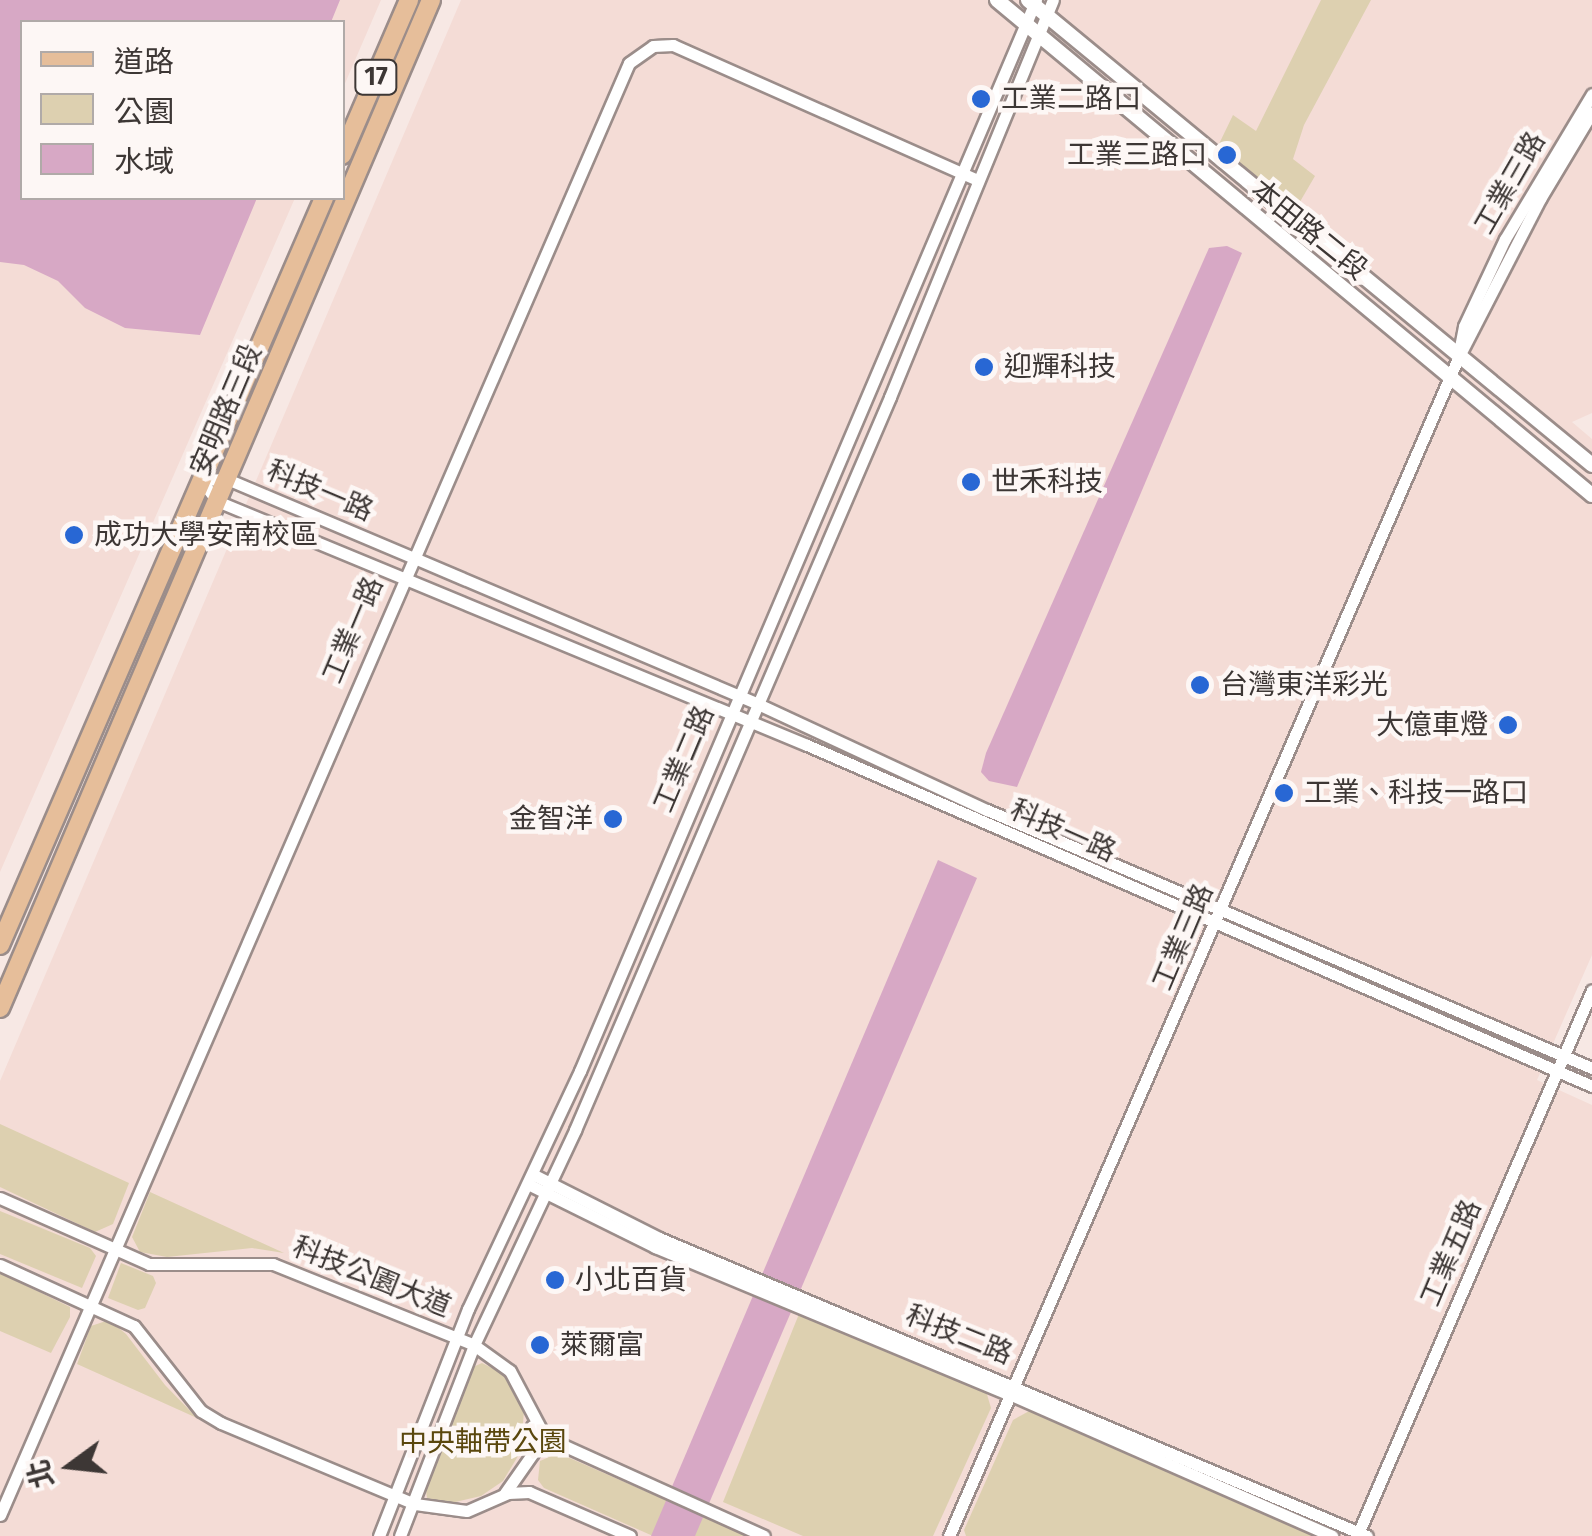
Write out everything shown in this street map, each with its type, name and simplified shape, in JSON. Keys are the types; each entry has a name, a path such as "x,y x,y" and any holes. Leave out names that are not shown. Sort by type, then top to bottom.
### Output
{"main road":[{"name":"17","path":"345,147 410,0"},
{"name":"安明路三段","path":"0,1008 432,0"},
{"name":"安明路三段","path":"0,945 323,200"}],"street":[{"name":"本田路二段","path":"997,0 1592,496"},
{"name":"工業二路","path":"400,1536 474,1345 549,1189 890,397 1053,0"},
{"name":"本田路二段","path":"1032,2 1592,464"},
{"name":"工業二路","path":"379,1536 456,1338 532,1180 730,714 814,529 1032,2"},
{"name":"工業一路","path":"0,1515 113,1246 629,63 653,46 672,45 977,180"},
{"name":"工業三路","path":"948,1536 1216,926 1459,356 1515,234 1592,94"},
{"name":"工業三路","path":"1530,206 1592,112"},
{"name":"科技一路","path":"201,480 226,479 412,556 756,703 987,810 1592,1068"},
{"name":"科技一路","path":"201,480 218,501 749,721 1592,1086"},
{"name":"工業五路","path":"1361,1535 1592,990"},
{"name":"科技二路","path":"532,1180 655,1247 1012,1389 1361,1535"},
{"name":"科技公園大道","path":"0,1198 162,1266 273,1264 474,1345 510,1372 529,1405 534,1425 545,1438 764,1536"},
{"path":"0,1265 134,1326 202,1411 415,1504 452,1512 518,1491 536,1493 630,1536"},
{"name":"科技二路","path":"1012,1389 1332,1536"},
{"path":"502,1496 533,1453 529,1405"}],"shaded area":[{"name":"成功大學安南校區","path":"0,0 381,0 345,83 345,20 20,20 20,200 294,200 0,872"},
{"path":"461,0 1592,0 1592,413 1572,422 1592,439 1592,955 1537,1080 1592,1105 1592,1536 0,1536 0,1081"}],"green space":[{"path":"1321,0 1371,0 1304,125 1293,159 1315,176 1294,212 1218,146 1233,115 1256,131"},
{"path":"0,1124 129,1183 113,1224 95,1232 0,1187"},
{"path":"150,1192 284,1253 252,1248 167,1257 140,1252 132,1237"},
{"path":"0,1211 90,1248 96,1256 82,1288 0,1254"},
{"path":"121,1263 153,1276 156,1283 145,1308 138,1310 108,1298"},
{"path":"0,1273 70,1307 70,1317 51,1353 0,1331"},
{"path":"799,1314 986,1391 991,1408 933,1536 803,1536 723,1502"},
{"path":"109,1320 126,1334 165,1385 197,1418 77,1364 91,1326"},
{"name":"中央軸帶公園","path":"482,1363 504,1374 517,1392 524,1410 521,1451 503,1481 481,1496 451,1503 427,1498 425,1482 473,1367"},
{"path":"1031,1410 1315,1536 966,1536 964,1530 1013,1420"},
{"name":"中央軸帶公園","path":"556,1454 748,1536 653,1536 544,1488 538,1480 540,1461"}],"water":[{"path":"0,0 340,0 332,20 20,20 20,200 256,200 200,335 125,328 85,308 58,281 24,265 0,262"},
{"path":"1227,246 1242,253 1017,787 989,781 981,772 986,753 1209,248"},
{"path":"938,860 977,878 695,1536 651,1536"}],"place":[{"name":"工業二路口","path":"981,99"},
{"name":"工業三路口","path":"1227,155"},
{"name":"迎輝科技","path":"984,367"},
{"name":"世禾科技","path":"971,482"},
{"name":"成功大學安南校區","path":"74,535"},
{"name":"台灣東洋彩光","path":"1200,685"},
{"name":"大億車燈","path":"1508,725"},
{"name":"工業、科技一路口","path":"1284,793"},
{"name":"金智洋","path":"613,819"},
{"name":"小北百貨","path":"555,1280"},
{"name":"萊爾富","path":"540,1345"}]}
